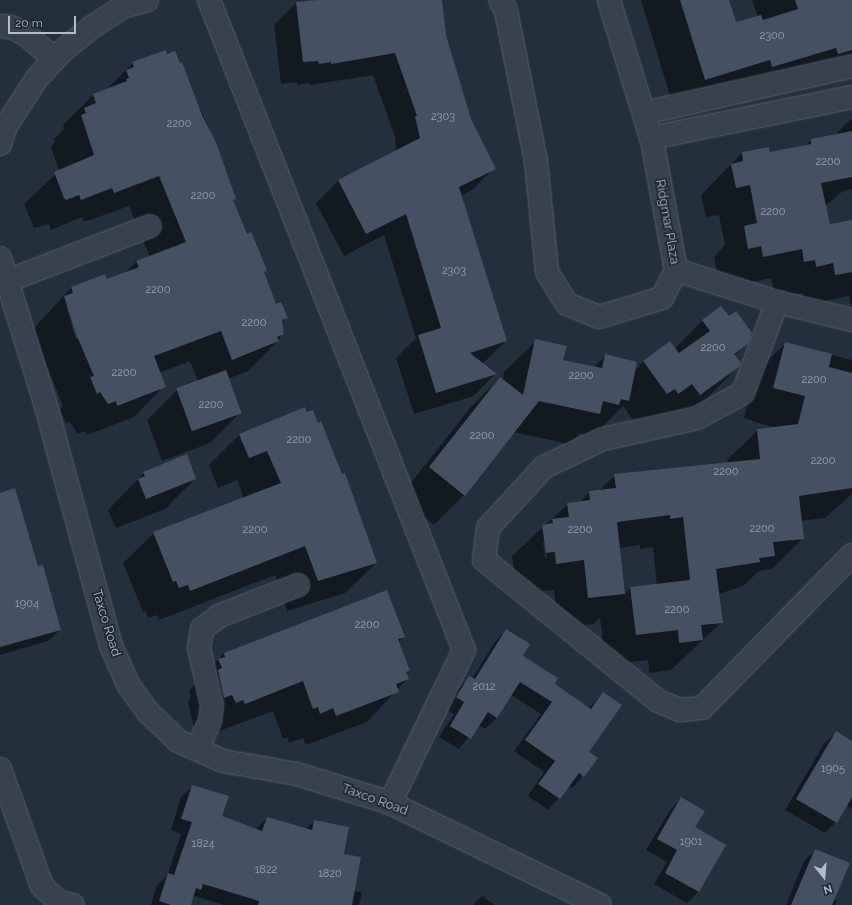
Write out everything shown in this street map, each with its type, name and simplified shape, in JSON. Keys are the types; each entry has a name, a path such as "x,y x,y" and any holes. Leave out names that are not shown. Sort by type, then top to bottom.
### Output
{"street":[{"path":"0,144 6,126 37,78 55,59 92,27 123,7 147,0"},
{"path":"209,0 464,650 390,803"},
{"name":"Ridgmar Plaza","path":"500,0 506,11 536,161 547,272 567,304 599,317 662,298 676,270 651,138 609,0"},
{"path":"0,26 11,27 25,34 55,59"},
{"path":"644,113 852,66"},
{"path":"651,138 852,97"},
{"path":"7,281 150,226"},
{"name":"Taxco Road","path":"0,258 44,399 111,646 129,686 148,712 178,741 223,761 297,774 390,803 568,898 600,905"},
{"path":"676,270 777,302 852,320"},
{"path":"777,302 743,393 697,418 603,440 544,467 488,528 484,560 658,701 680,710 702,708 852,554"},
{"path":"197,749 210,722 212,705 199,648 202,629 219,616 298,585"},
{"path":"0,769 42,886 59,902 73,905"}],"building":[{"path":"318,0 442,0 446,35 471,119 496,169 459,187 507,341 470,353 497,374 436,393 418,335 441,328 406,214 366,234 338,180 420,138 415,116 417,116 395,53 331,64 331,62 319,64 318,61 303,62 296,2"},
{"path":"680,0 729,0 736,22 761,15 763,20 798,9 795,0 852,0 852,50 838,54 836,48 772,67 770,60 705,80"},
{"path":"166,50 167,54 175,51 180,63 182,62 202,115 216,142 236,199 233,200 247,234 251,232 260,253 267,271 264,272 276,304 281,302 288,318 282,320 284,334 277,337 279,341 232,360 221,331 154,356 166,387 117,406 116,401 108,404 100,392 97,394 90,377 94,376 76,334 64,296 73,293 71,287 105,274 107,279 139,267 136,261 186,242 159,176 114,193 112,188 81,200 79,195 66,200 54,172 94,155 81,115 86,113 84,108 96,103 93,94 127,81 126,79 129,78 126,70 134,67 132,62"},
{"path":"852,131 852,177 821,183 830,224 852,220 852,272 835,275 833,263 816,267 815,260 804,262 802,249 763,257 761,246 748,249 744,226 757,223 750,185 736,188 731,164 743,161 742,152 769,147 770,152 811,144 811,139"},
{"path":"721,306 729,316 736,311 752,333 748,344 734,354 741,363 739,367 700,395 692,384 678,394 675,389 667,394 643,361 670,341 679,353 710,331 702,320"},
{"path":"535,339 567,346 563,360 602,368 605,354 637,362 629,401 621,399 619,405 603,401 600,414 539,401 465,496 429,467 500,377 523,395"},
{"path":"785,342 832,354 829,367 852,373 852,488 799,496 804,539 773,542 775,556 759,558 760,562 716,569 723,623 701,625 703,640 679,643 678,630 636,635 630,587 690,580 683,517 670,519 670,515 617,522 625,594 588,598 584,560 556,564 555,552 546,553 542,525 553,523 552,519 569,517 567,503 590,500 589,491 616,488 614,474 760,459 757,429 798,424 805,396 773,388"},
{"path":"226,370 242,413 192,431 176,388"},
{"path":"305,407 307,412 313,410 318,423 321,421 342,474 345,473 377,563 318,581 305,546 190,591 188,585 179,588 176,581 173,582 153,532 281,483 267,451 249,458 239,434"},
{"path":"187,454 196,479 146,499 138,479 145,476 143,472"},
{"path":"15,488 38,566 43,565 61,630 0,647 0,493"},
{"path":"387,590 405,637 398,639 410,671 406,672 409,679 396,684 399,692 336,716 333,708 320,714 318,707 313,709 303,681 245,704 243,700 236,703 232,695 224,698 218,670 222,668 218,659 225,657 224,653"},
{"path":"506,629 530,644 523,656 558,678 555,684 591,709 603,692 622,705 589,752 598,758 584,777 579,773 560,799 538,784 555,761 525,740 552,702 520,682 497,718 488,712 471,739 450,726 464,702 456,697 469,676 475,679"},
{"path":"836,731 852,741 852,797 837,823 796,799"},
{"path":"192,785 229,796 222,816 262,831 267,817 312,830 314,820 349,827 344,854 361,857 352,905 258,905 259,901 203,884 201,890 196,888 191,905 171,905 159,901 168,873 174,875 192,822 181,819"},
{"path":"681,797 705,811 695,827 726,845 699,892 665,873 677,850 657,839"},
{"path":"815,849 850,863 832,905 791,905"}]}
